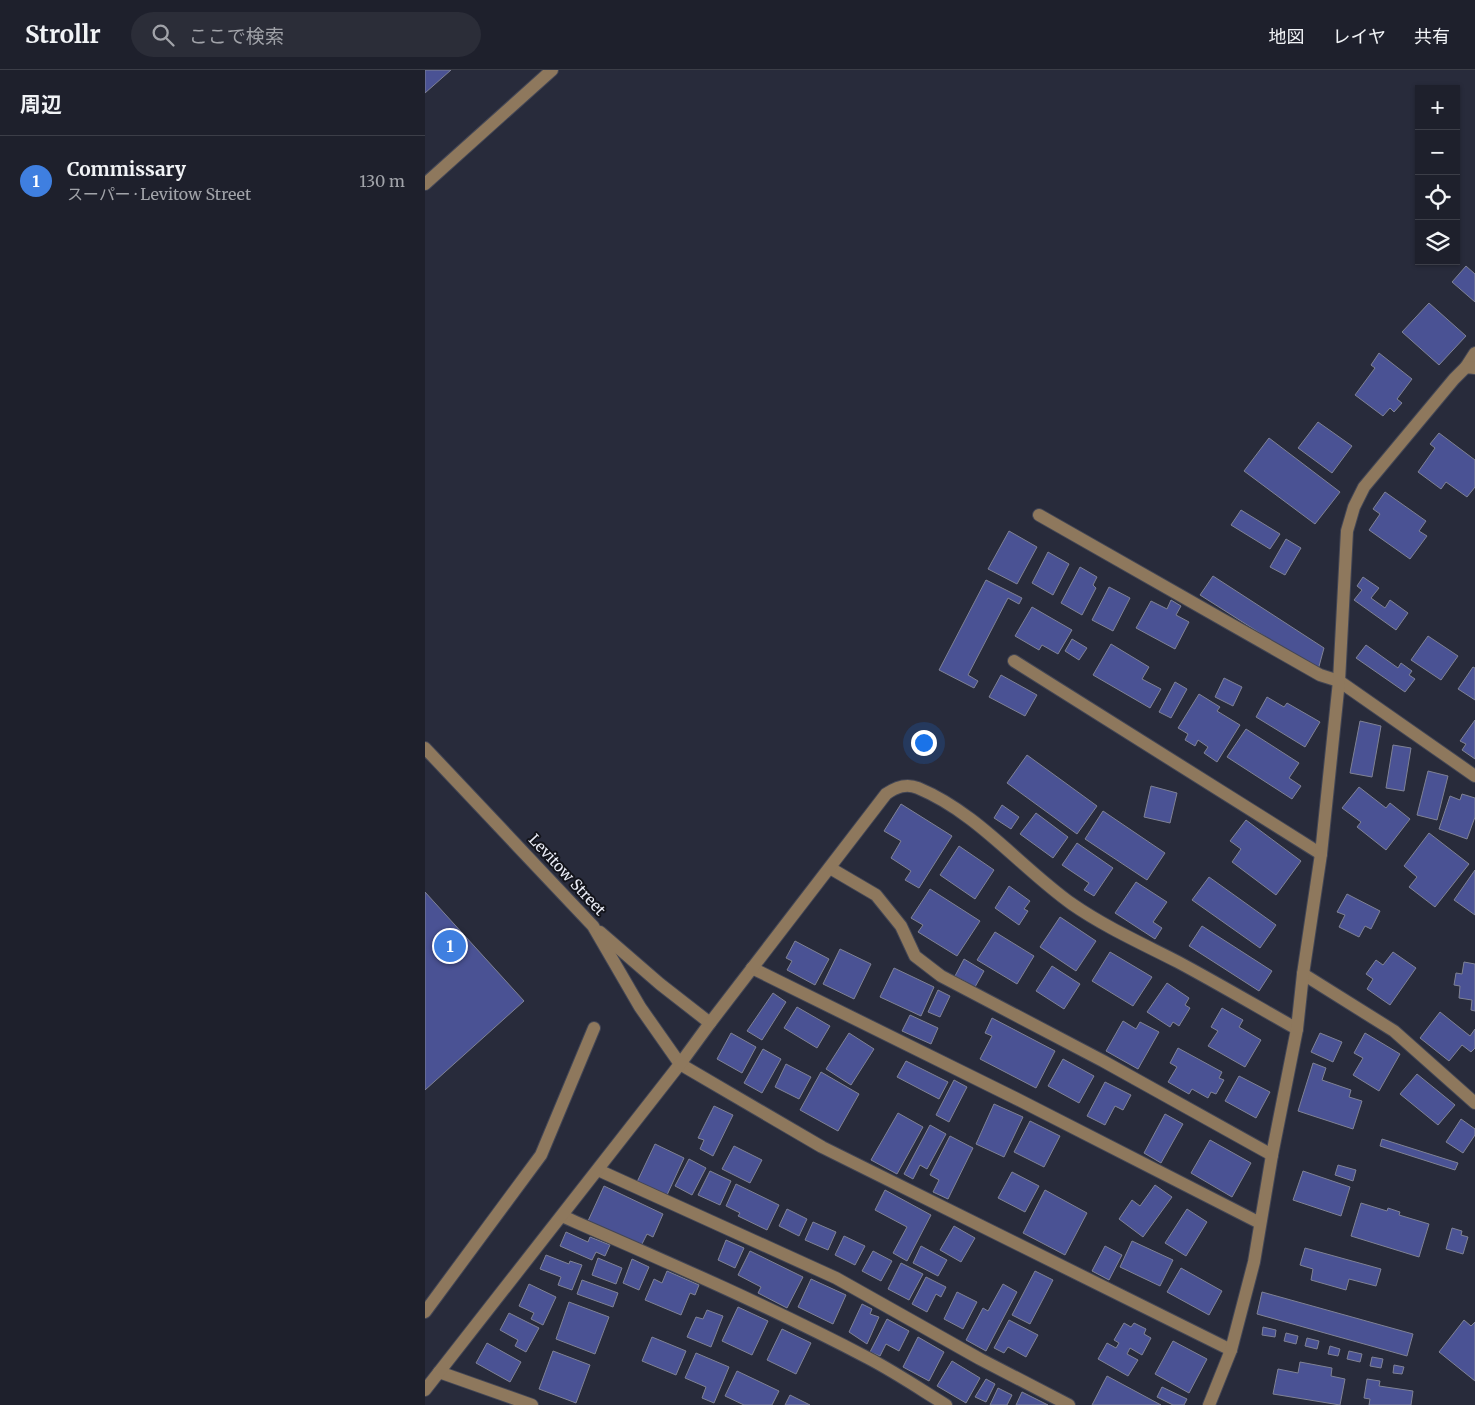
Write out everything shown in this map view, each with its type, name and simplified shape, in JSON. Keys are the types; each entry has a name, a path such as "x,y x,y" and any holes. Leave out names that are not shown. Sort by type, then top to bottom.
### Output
{"street":[{"path":"425,184 552,70"},
{"path":"1209,1405 1231,1350 1254,1262 1272,1155 1297,1029 1303,974 1321,854 1339,681 1347,530 1363,486 1454,379 1471,367 1475,353"},
{"path":"1039,515 1320,675 1339,681 1475,776"},
{"path":"1014,661 1321,854"},
{"name":"Levitow Street","path":"425,748 593,926 640,1007 681,1064"},
{"path":"425,1390 681,1064 710,1023 886,794 896,786 916,787 943,802 972,820 1071,903 1098,920 1197,972 1297,1029"},
{"path":"830,868 876,895 901,926 915,956 941,976 1103,1061 1272,1155"},
{"path":"593,926 660,984 710,1023"},
{"path":"753,968 1015,1098 1260,1223"},
{"path":"1303,974 1394,1031 1475,1103"},
{"path":"425,1312 541,1155 594,1028"},
{"path":"681,1064 822,1147 1231,1350"},
{"path":"598,1170 836,1278 980,1359 1069,1405"},
{"path":"562,1216 772,1310 869,1359 946,1405"},
{"path":"439,1372 532,1405"}],"building":[{"path":"425,70 451,70 425,93"},
{"path":"1466,266 1475,274 1475,302 1452,282"},
{"path":"1429,303 1466,336 1439,365 1402,332"},
{"path":"1379,353 1412,379 1397,399 1402,403 1394,412 1390,408 1383,416 1355,395 1375,368 1371,365"},
{"path":"1318,422 1352,446 1332,473 1298,448"},
{"path":"1439,433 1475,460 1475,487 1467,497 1446,482 1441,489 1418,472 1435,448 1430,444"},
{"path":"1269,438 1340,492 1315,524 1244,471"},
{"path":"1385,492 1426,521 1419,531 1427,536 1410,559 1369,530 1380,514 1373,509"},
{"path":"1241,510 1280,534 1270,549 1231,525"},
{"path":"1009,531 1037,547 1017,584 988,569"},
{"path":"1286,539 1301,548 1285,575 1270,567"},
{"path":"1048,552 1069,564 1053,595 1032,583"},
{"path":"1080,567 1097,577 1093,585 1096,588 1082,615 1061,603"},
{"path":"1213,576 1324,648 1318,670 1200,595"},
{"path":"1363,577 1379,588 1371,598 1385,608 1390,600 1408,613 1396,630 1354,600 1362,590 1357,586"},
{"path":"986,580 1022,598 1019,604 1008,598 968,675 978,681 974,688 939,670"},
{"path":"1109,587 1130,598 1113,631 1092,620"},
{"path":"1171,600 1181,606 1176,615 1189,622 1175,649 1136,628 1151,601 1167,609"},
{"path":"1032,607 1072,630 1058,654 1042,645 1039,650 1015,636"},
{"path":"1428,636 1458,656 1441,680 1411,660"},
{"path":"1072,639 1087,648 1079,660 1065,651"},
{"path":"1111,644 1149,667 1142,679 1161,689 1150,708 1093,675"},
{"path":"1366,645 1398,668 1401,663 1412,671 1409,675 1415,679 1405,692 1356,658"},
{"path":"1473,667 1475,668 1475,700 1458,689"},
{"path":"1001,675 1037,695 1025,716 989,697"},
{"path":"1224,678 1242,687 1233,706 1215,697"},
{"path":"1175,682 1187,689 1171,718 1159,712"},
{"path":"1199,694 1220,707 1217,711 1240,725 1217,762 1204,753 1208,747 1198,740 1195,746 1185,740 1188,734 1178,728"},
{"path":"1267,697 1284,707 1287,703 1320,722 1305,747 1256,717"},
{"path":"1475,720 1475,759 1462,750 1466,744 1460,741"},
{"path":"1360,721 1381,726 1372,777 1350,773"},
{"path":"1246,729 1299,763 1289,778 1301,786 1292,799 1227,757"},
{"path":"1393,745 1411,748 1404,791 1386,788"},
{"path":"1027,755 1097,806 1077,834 1007,783"},
{"path":"1428,771 1448,776 1437,820 1417,815"},
{"path":"1151,786 1177,793 1170,823 1144,817"},
{"path":"1359,787 1386,808 1390,803 1410,819 1386,850 1357,827 1361,822 1342,808"},
{"path":"1462,794 1475,798 1475,817 1467,839 1439,829 1450,796 1460,800"},
{"path":"901,804 952,836 919,888 905,880 911,871 891,858 901,841 884,831"},
{"path":"1002,805 1019,817 1011,829 994,818"},
{"path":"1103,811 1165,853 1147,880 1085,839"},
{"path":"1036,813 1068,837 1053,858 1020,834"},
{"path":"1246,820 1301,861 1276,895 1232,862 1241,849 1230,841"},
{"path":"1429,833 1469,864 1435,907 1409,887 1417,877 1404,866"},
{"path":"1077,843 1113,868 1094,896 1084,890 1089,883 1062,865"},
{"path":"959,846 994,870 975,899 940,875"},
{"path":"1475,870 1475,915 1454,900"},
{"path":"1209,877 1276,925 1260,948 1192,900"},
{"path":"1136,882 1167,902 1153,922 1162,928 1155,939 1115,913"},
{"path":"1009,886 1030,901 1024,909 1028,911 1019,925 995,908"},
{"path":"930,889 980,921 957,956 918,932 923,925 911,918"},
{"path":"425,892 524,1001 425,1090"},
{"path":"1347,894 1380,911 1371,929 1365,926 1359,937 1339,927 1345,915 1337,912"},
{"path":"1060,917 1096,941 1076,971 1040,947"},
{"path":"1202,926 1272,971 1259,991 1189,946"},
{"path":"995,932 1034,956 1017,984 977,960"},
{"path":"795,941 829,959 815,985 787,970 792,961 786,958"},
{"path":"840,949 871,964 854,999 823,984"},
{"path":"1110,952 1152,977 1133,1006 1092,981"},
{"path":"1393,952 1416,968 1390,1005 1367,989 1373,979 1366,974 1376,960 1383,965"},
{"path":"964,959 984,971 975,987 955,976"},
{"path":"1464,962 1475,964 1475,1011 1471,1010 1472,1000 1459,998 1460,986 1454,985 1456,973 1462,974"},
{"path":"1052,966 1080,984 1064,1009 1036,991"},
{"path":"894,968 934,987 921,1016 880,997"},
{"path":"1167,983 1189,998 1185,1005 1190,1008 1179,1026 1173,1022 1170,1027 1147,1012"},
{"path":"938,990 950,996 940,1017 928,1012"},
{"path":"773,993 786,1002 762,1040 747,1031"},
{"path":"797,1007 830,1026 817,1048 784,1028"},
{"path":"1222,1008 1243,1020 1239,1027 1261,1040 1245,1067 1208,1046 1218,1031 1211,1027"},
{"path":"1440,1012 1470,1036 1475,1029 1475,1048 1471,1052 1462,1045 1449,1061 1420,1038"},
{"path":"910,1015 938,1028 931,1044 902,1031"},
{"path":"992,1018 1055,1051 1036,1088 980,1059 992,1036 985,1033"},
{"path":"1123,1021 1136,1029 1140,1022 1159,1032 1138,1069 1106,1051"},
{"path":"731,1033 756,1047 742,1073 717,1059"},
{"path":"849,1033 874,1049 851,1085 826,1069"},
{"path":"1320,1033 1342,1042 1333,1062 1311,1052"},
{"path":"1365,1033 1400,1054 1379,1091 1353,1075 1363,1058 1354,1053"},
{"path":"1178,1048 1222,1072 1219,1078 1224,1080 1216,1094 1211,1092 1208,1098 1192,1089 1189,1094 1168,1082 1177,1067 1170,1063"},
{"path":"763,1049 781,1059 762,1093 744,1083"},
{"path":"1063,1059 1094,1076 1079,1103 1048,1086"},
{"path":"906,1061 948,1082 939,1099 897,1077"},
{"path":"1313,1063 1326,1068 1322,1080 1351,1090 1349,1097 1362,1101 1353,1129 1298,1111"},
{"path":"786,1064 811,1077 799,1099 775,1087"},
{"path":"821,1072 859,1094 838,1131 800,1110"},
{"path":"1417,1074 1455,1105 1438,1125 1400,1094"},
{"path":"1239,1076 1270,1092 1256,1118 1225,1101"},
{"path":"954,1080 967,1087 949,1122 936,1115"},
{"path":"1105,1082 1131,1095 1123,1110 1115,1106 1105,1125 1087,1116"},
{"path":"994,1104 1023,1117 1004,1157 976,1144"},
{"path":"714,1106 733,1115 713,1156 700,1149 704,1140 698,1138"},
{"path":"898,1113 923,1127 897,1174 871,1160"},
{"path":"1165,1114 1183,1124 1161,1163 1144,1153"},
{"path":"1461,1119 1475,1129 1475,1135 1463,1153 1446,1142"},
{"path":"1030,1121 1060,1136 1044,1167 1014,1152"},
{"path":"930,1125 946,1134 927,1169 920,1165 913,1179 904,1174"},
{"path":"950,1136 973,1148 948,1199 933,1192 939,1180 930,1175"},
{"path":"1382,1139 1458,1163 1455,1170 1380,1146"},
{"path":"1210,1140 1251,1163 1232,1197 1191,1173"},
{"path":"655,1144 684,1158 667,1195 637,1182"},
{"path":"734,1146 762,1160 750,1183 722,1169"},
{"path":"689,1159 706,1168 692,1195 675,1186"},
{"path":"1338,1165 1356,1170 1353,1181 1335,1175"},
{"path":"710,1171 731,1181 720,1205 698,1195"},
{"path":"1303,1171 1350,1187 1341,1216 1293,1200"},
{"path":"1012,1172 1039,1186 1025,1212 998,1198"},
{"path":"736,1184 779,1205 767,1230 738,1216 740,1213 726,1206"},
{"path":"1155,1185 1172,1197 1143,1237 1119,1219 1132,1200 1140,1206"},
{"path":"604,1186 663,1214 653,1237 647,1234 641,1246 588,1221"},
{"path":"885,1190 931,1215 907,1261 893,1253 907,1227 875,1210"},
{"path":"1045,1190 1087,1213 1065,1255 1023,1233"},
{"path":"1361,1203 1387,1211 1388,1208 1400,1212 1399,1215 1429,1224 1419,1257 1351,1236"},
{"path":"787,1209 807,1219 799,1236 779,1226"},
{"path":"1187,1209 1207,1222 1186,1256 1165,1243"},
{"path":"813,1222 836,1232 828,1250 805,1240"},
{"path":"954,1226 975,1238 961,1262 940,1250"},
{"path":"1452,1228 1462,1231 1461,1235 1468,1237 1463,1254 1446,1249"},
{"path":"566,1232 588,1242 590,1237 610,1245 605,1256 596,1252 592,1260 560,1246"},
{"path":"844,1236 865,1246 855,1265 835,1255"},
{"path":"726,1240 744,1248 735,1268 718,1260"},
{"path":"1132,1241 1173,1260 1160,1286 1120,1267"},
{"path":"921,1246 947,1260 938,1276 913,1263"},
{"path":"1105,1246 1122,1255 1109,1280 1092,1271"},
{"path":"1305,1248 1381,1269 1376,1286 1349,1279 1346,1290 1311,1280 1313,1269 1300,1265"},
{"path":"750,1251 803,1277 787,1308 758,1293 761,1287 738,1275"},
{"path":"873,1251 892,1261 881,1281 862,1271"},
{"path":"546,1255 569,1264 570,1261 582,1265 572,1290 558,1285 561,1277 540,1269"},
{"path":"598,1258 622,1268 616,1284 592,1275"},
{"path":"632,1259 649,1267 639,1290 623,1283"},
{"path":"901,1263 923,1274 909,1300 888,1289"},
{"path":"1181,1268 1222,1291 1209,1315 1167,1292"},
{"path":"667,1271 699,1285 695,1295 690,1293 681,1315 645,1300 654,1279 662,1283"},
{"path":"1035,1271 1053,1280 1030,1324 1012,1315"},
{"path":"926,1277 946,1287 941,1297 936,1294 927,1312 912,1304"},
{"path":"811,1279 846,1295 833,1324 798,1307"},
{"path":"582,1280 618,1293 613,1307 577,1294"},
{"path":"529,1284 556,1297 543,1325 531,1319 534,1313 519,1306"},
{"path":"1003,1284 1017,1292 986,1351 966,1340 983,1308 988,1311"},
{"path":"957,1292 977,1302 963,1329 944,1319"},
{"path":"1262,1292 1413,1334 1407,1356 1257,1314"},
{"path":"569,1302 609,1317 595,1354 556,1339"},
{"path":"862,1304 872,1309 870,1314 879,1317 867,1344 849,1332"},
{"path":"738,1307 768,1321 752,1355 722,1341"},
{"path":"707,1310 723,1316 711,1347 687,1337 696,1317 703,1319"},
{"path":"509,1313 539,1328 526,1352 515,1346 518,1340 500,1330"},
{"path":"887,1319 909,1331 899,1351 886,1344 880,1356 870,1352"},
{"path":"1009,1320 1038,1335 1026,1357 1008,1347 1004,1353 994,1348"},
{"path":"1464,1320 1471,1326 1475,1322 1475,1381 1439,1352"},
{"path":"1124,1323 1131,1327 1134,1323 1146,1329 1144,1334 1151,1338 1142,1355 1130,1348 1127,1354 1138,1360 1128,1376 1098,1359 1107,1343 1116,1348 1119,1343 1114,1340"},
{"path":"1263,1327 1276,1330 1275,1337 1262,1335"},
{"path":"782,1329 811,1343 796,1374 767,1360"},
{"path":"1286,1333 1298,1336 1296,1344 1284,1341"},
{"path":"652,1337 686,1351 676,1375 642,1361"},
{"path":"918,1337 944,1352 929,1381 903,1367"},
{"path":"1307,1338 1319,1341 1317,1349 1305,1346"},
{"path":"1173,1341 1207,1359 1189,1393 1155,1374"},
{"path":"487,1343 521,1362 510,1382 476,1363"},
{"path":"1330,1346 1340,1349 1338,1356 1328,1354"},
{"path":"553,1351 590,1365 576,1403 539,1389"},
{"path":"1349,1351 1362,1354 1360,1362 1347,1359"},
{"path":"696,1353 729,1367 714,1403 702,1398 706,1387 685,1378"},
{"path":"1372,1357 1383,1359 1381,1368 1370,1366"},
{"path":"952,1361 980,1378 966,1403 937,1386"},
{"path":"1300,1362 1332,1368 1331,1376 1345,1379 1340,1405 1273,1394 1278,1369 1298,1373"},
{"path":"1394,1365 1404,1367 1402,1374 1393,1373"},
{"path":"737,1371 779,1391 772,1405 744,1405 725,1396"},
{"path":"1107,1376 1161,1405 1092,1405"},
{"path":"986,1379 995,1384 986,1402 975,1397"},
{"path":"1367,1379 1380,1381 1379,1386 1413,1391 1411,1405 1369,1405 1370,1399 1364,1398"},
{"path":"1162,1387 1187,1399 1184,1405 1173,1405 1157,1397"},
{"path":"998,1388 1012,1395 1007,1405 990,1405"},
{"path":"1022,1392 1048,1405 1016,1405"},
{"path":"790,1395 810,1405 785,1405"}],"place":[{"name":"Commissary","path":"450,946"}]}
